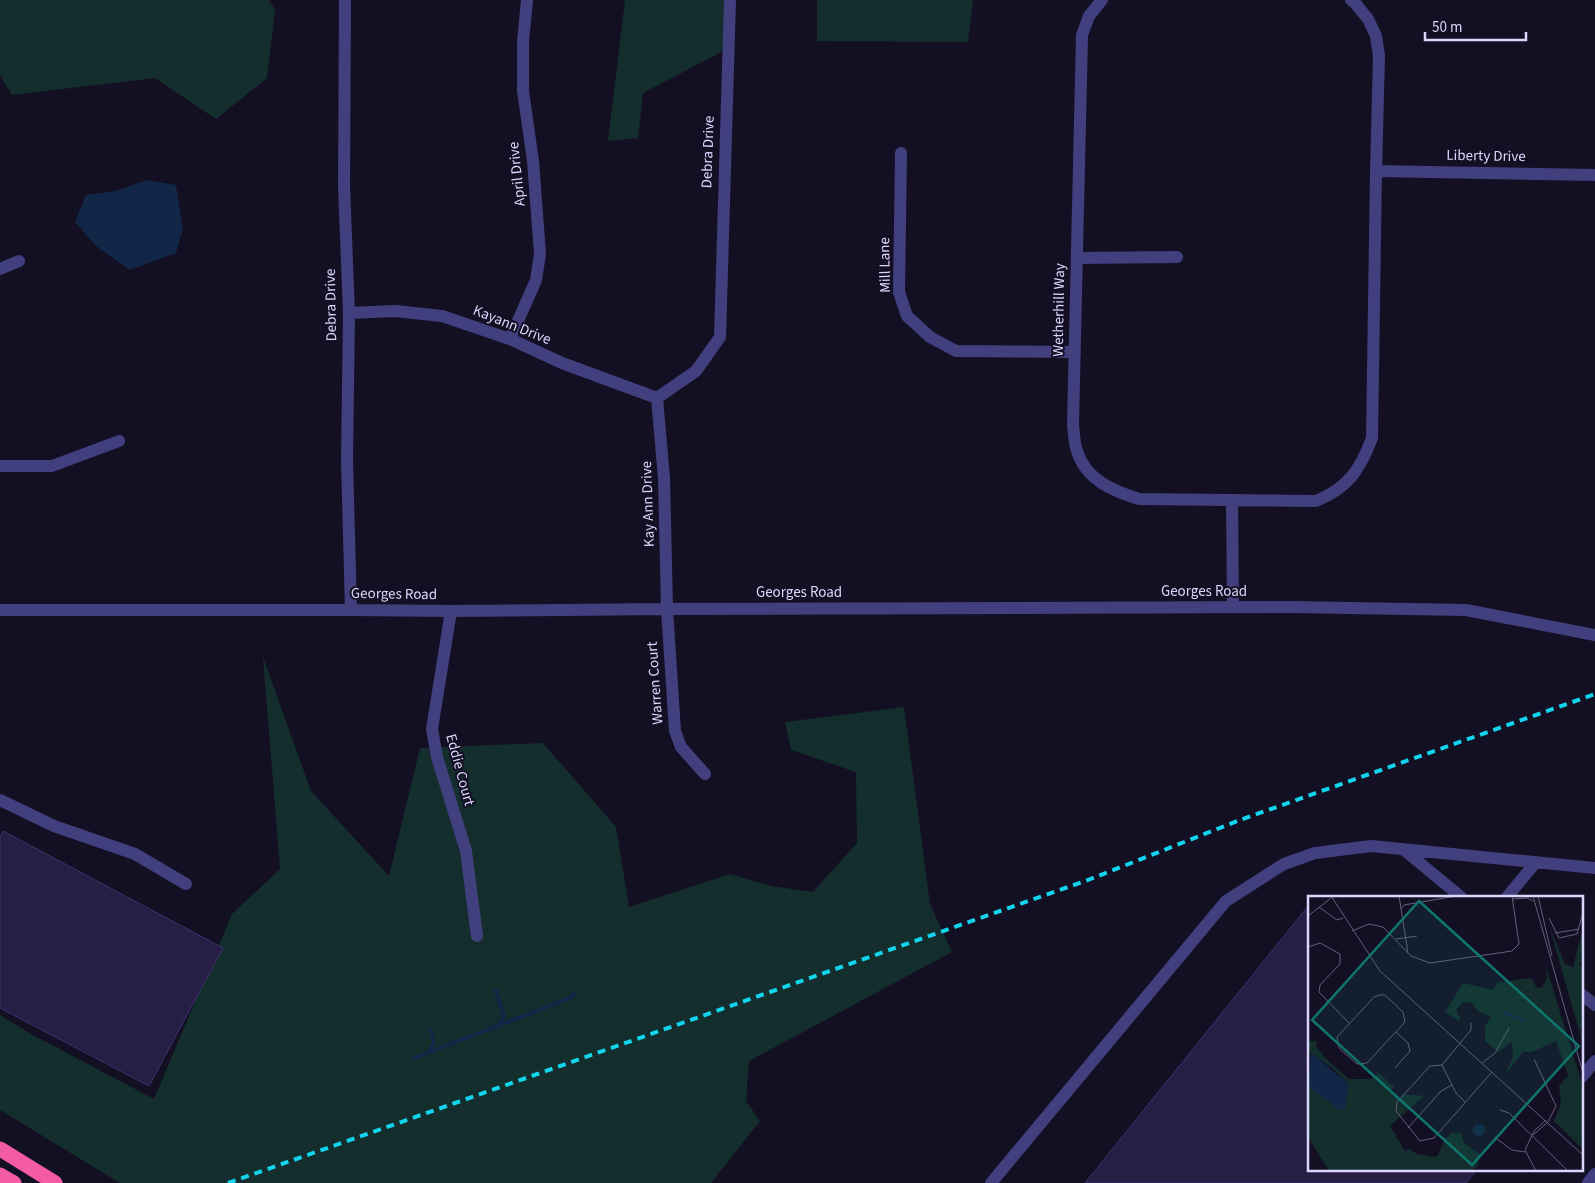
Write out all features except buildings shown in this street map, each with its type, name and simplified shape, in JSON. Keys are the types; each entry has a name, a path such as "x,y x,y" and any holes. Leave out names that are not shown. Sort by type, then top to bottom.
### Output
{"highway":[{"path":"0,1149 55,1183"},
{"path":"0,1175 14,1183"}],"street":[{"name":"Debra Drive","path":"346,0 344,186 349,313 347,460 351,610"},
{"name":"April Drive","path":"510,339 536,280 540,254 524,91 523,42 527,0"},
{"name":"Debra Drive","path":"657,398 696,371 720,337 730,0"},
{"name":"Wetherhill Way","path":"1102,0 1089,16 1082,35 1073,424 1077,451 1085,468 1096,480 1114,491 1139,499 1316,501 1332,494 1351,478 1364,459 1372,438 1379,56 1376,36 1368,19 1356,3 1351,0"},
{"name":"Mill Lane","path":"901,153 900,292 907,316 930,337 956,351 1075,352"},
{"name":"Liberty Drive","path":"1376,171 1595,175"},
{"path":"1077,258 1177,257"},
{"path":"0,269 19,261"},
{"name":"Kayann Drive","path":"349,313 395,311 442,316 510,339 562,363 657,398"},
{"name":"Kay Ann Drive","path":"657,398 664,478 667,609"},
{"path":"0,466 52,466 119,441"},
{"path":"1232,500 1233,608"},
{"name":"Georges Road","path":"0,610 451,611 1233,608 1466,610 1595,635"},
{"name":"Warren Court","path":"667,609 675,731 681,747 705,774"},
{"name":"Eddie Court","path":"451,611 432,729 437,757 466,851 477,936"},
{"path":"0,800 54,826 135,854 186,884"},
{"path":"991,1183 1226,901 1284,864 1315,853 1371,846 1595,868"},
{"path":"1402,849 1460,896"},
{"path":"1508,896 1536,862"},
{"path":"1582,995 1595,1005"},
{"path":"1582,1077 1595,1061"},
{"path":"1588,1183 1595,1174"}],"green space":[{"path":"0,0 269,0 275,10 267,78 216,119 155,78 12,95 0,75"},
{"path":"625,0 726,0 725,50 643,93 638,138 608,141"},
{"path":"817,0 973,0 968,42 817,41"},
{"path":"263,657 311,791 389,876 420,748 543,743 616,827 629,907 730,874 771,886 813,892 857,843 856,772 791,750 785,722 904,707 930,904 952,952 749,1061 746,1101 760,1121 711,1183 120,1183 0,1110 0,1015 31,1034 154,1099 232,914 280,869"}],"water":[{"path":"146,180 176,185 183,229 176,253 130,270 96,246 75,222 86,195 116,191"}],"waterway":[{"path":"496,991 504,1016 500,1024"},
{"path":"414,1058 570,998 576,992"},
{"path":"430,1051 434,1042 431,1030"}],"railway":[{"path":"228,1183 1088,880 1240,820 1595,694"}]}
